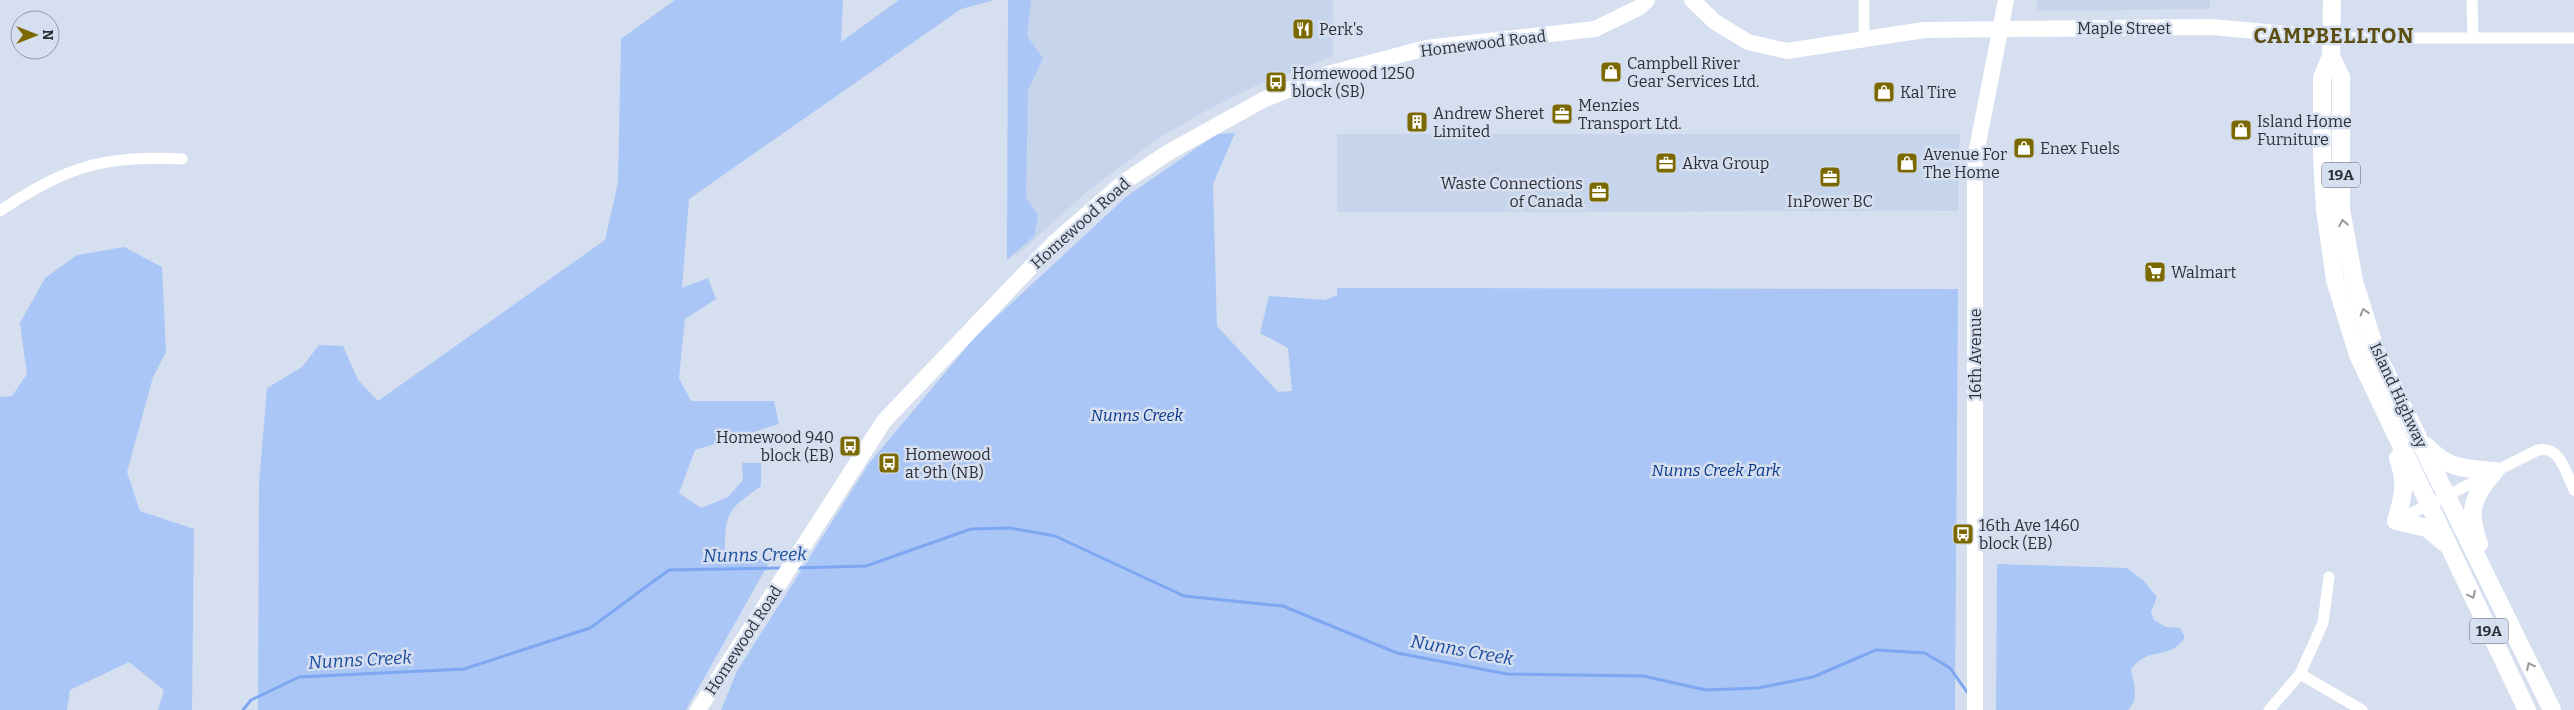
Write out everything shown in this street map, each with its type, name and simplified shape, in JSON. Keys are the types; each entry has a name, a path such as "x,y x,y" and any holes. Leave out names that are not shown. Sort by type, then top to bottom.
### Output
{"main road":[{"name":"Island Highway","path":"2332,0 2331,56 2322,78 2325,210 2335,280 2358,355 2527,710"},
{"name":"Island Highway","path":"2331,56 2341,77 2341,209 2354,281 2376,352 2552,710"},
{"path":"2358,355 2404,478 2403,498 2396,521 2428,528 2437,534 2452,552"},
{"path":"2418,437 2442,461 2455,467 2495,471"},
{"path":"2495,471 2475,497 2472,516 2475,531 2503,610"}],"street":[{"name":"Homewood Road","path":"698,710 884,421 1054,243 1124,182 1169,152 1263,100 1328,74 1426,48 1595,29 1640,7 1647,0"},
{"name":"Maple Street","path":"1692,0 1715,22 1748,42 1787,51 1924,30 2212,27 2332,38 2574,38"},
{"path":"1864,0 1864,40"},
{"name":"16th Avenue","path":"1975,710 1975,159 2006,0"},
{"path":"2472,0 2473,38"},
{"path":"0,212 34,188 68,172 108,161 142,157 182,159"},
{"path":"2396,521 2538,450 2548,448 2556,452 2574,490"},
{"path":"2269,710 2300,674 2323,623 2329,577"},
{"path":"2300,674 2362,710"}],"shaded area":[{"path":"1015,0 1333,0 1333,56 1251,88 1202,113 1158,139 1089,190 1015,257"},
{"path":"2037,0 2210,0 2210,9 2037,11"},
{"path":"1337,134 1961,134 1958,211 1337,212"}],"green space":[{"path":"675,0 843,0 841,42 899,0 994,0 961,9 689,199 682,288 708,278 716,299 685,319 679,378 691,401 774,401 779,424 695,450 679,493 701,508 728,497 743,480 742,463 761,463 761,486 735,507 728,520 725,553 770,561 686,710 258,710 259,484 267,388 302,367 319,345 343,346 358,380 378,401 605,240 618,183 621,39"},
{"path":"1008,0 1031,0 1027,36 1043,58 1028,90 1026,197 1038,216 1034,236 1007,260"},
{"name":"Nunns Creek Park","path":"1235,133 1213,184 1217,326 1278,392 1292,391 1288,348 1260,333 1269,296 1325,300 1337,295 1337,288 1958,289 1955,710 721,710 737,671 870,462 976,336 1127,196 1217,134"},
{"path":"124,247 162,267 166,352 153,377 127,472 140,511 194,529 192,710 158,710 164,690 129,662 70,690 67,710 0,710 0,397 12,396 27,374 20,323 45,278 77,255"},
{"path":"1997,564 2127,568 2144,581 2157,597 2151,612 2154,620 2166,627 2180,628 2184,639 2171,650 2145,657 2131,669 2135,695 2132,705 2128,710 1996,710"}],"waterway":[{"name":"Nunns Creek","path":"796,568 866,566 971,529 1010,528 1055,536 1184,596 1283,606 1397,653 1507,674 1643,676 1706,690 1758,688 1813,677 1876,650 1925,653 1950,668 1967,692"},
{"name":"Nunns Creek","path":"243,710 251,700 299,677 464,669 590,628 669,570 782,568"}],"place":[{"name":"Perk's","path":"1303,29"},
{"name":"Campbell River Gear Services Ltd.","path":"1611,72"},
{"name":"Homewood 1250 block (SB)","path":"1276,82"},
{"name":"Kal Tire","path":"1884,92"},
{"name":"Menzies Transport Ltd.","path":"1562,114"},
{"name":"Andrew Sheret Limited","path":"1417,122"},
{"name":"Island Home Furniture","path":"2241,130"},
{"name":"Enex Fuels","path":"2024,148"},
{"name":"Akva Group","path":"1666,163"},
{"name":"Avenue For The Home","path":"1907,163"},
{"name":"InPower BC","path":"1830,177"},
{"name":"Waste Connections of Canada","path":"1599,192"},
{"name":"Walmart","path":"2155,272"},
{"name":"Homewood 940 block (EB)","path":"850,446"},
{"name":"Homewood at 9th (NB)","path":"889,463"},
{"name":"16th Ave 1460 block (EB)","path":"1963,534"}],"district":[{"name":"CAMPBELLTON","path":"2334,36"}]}
